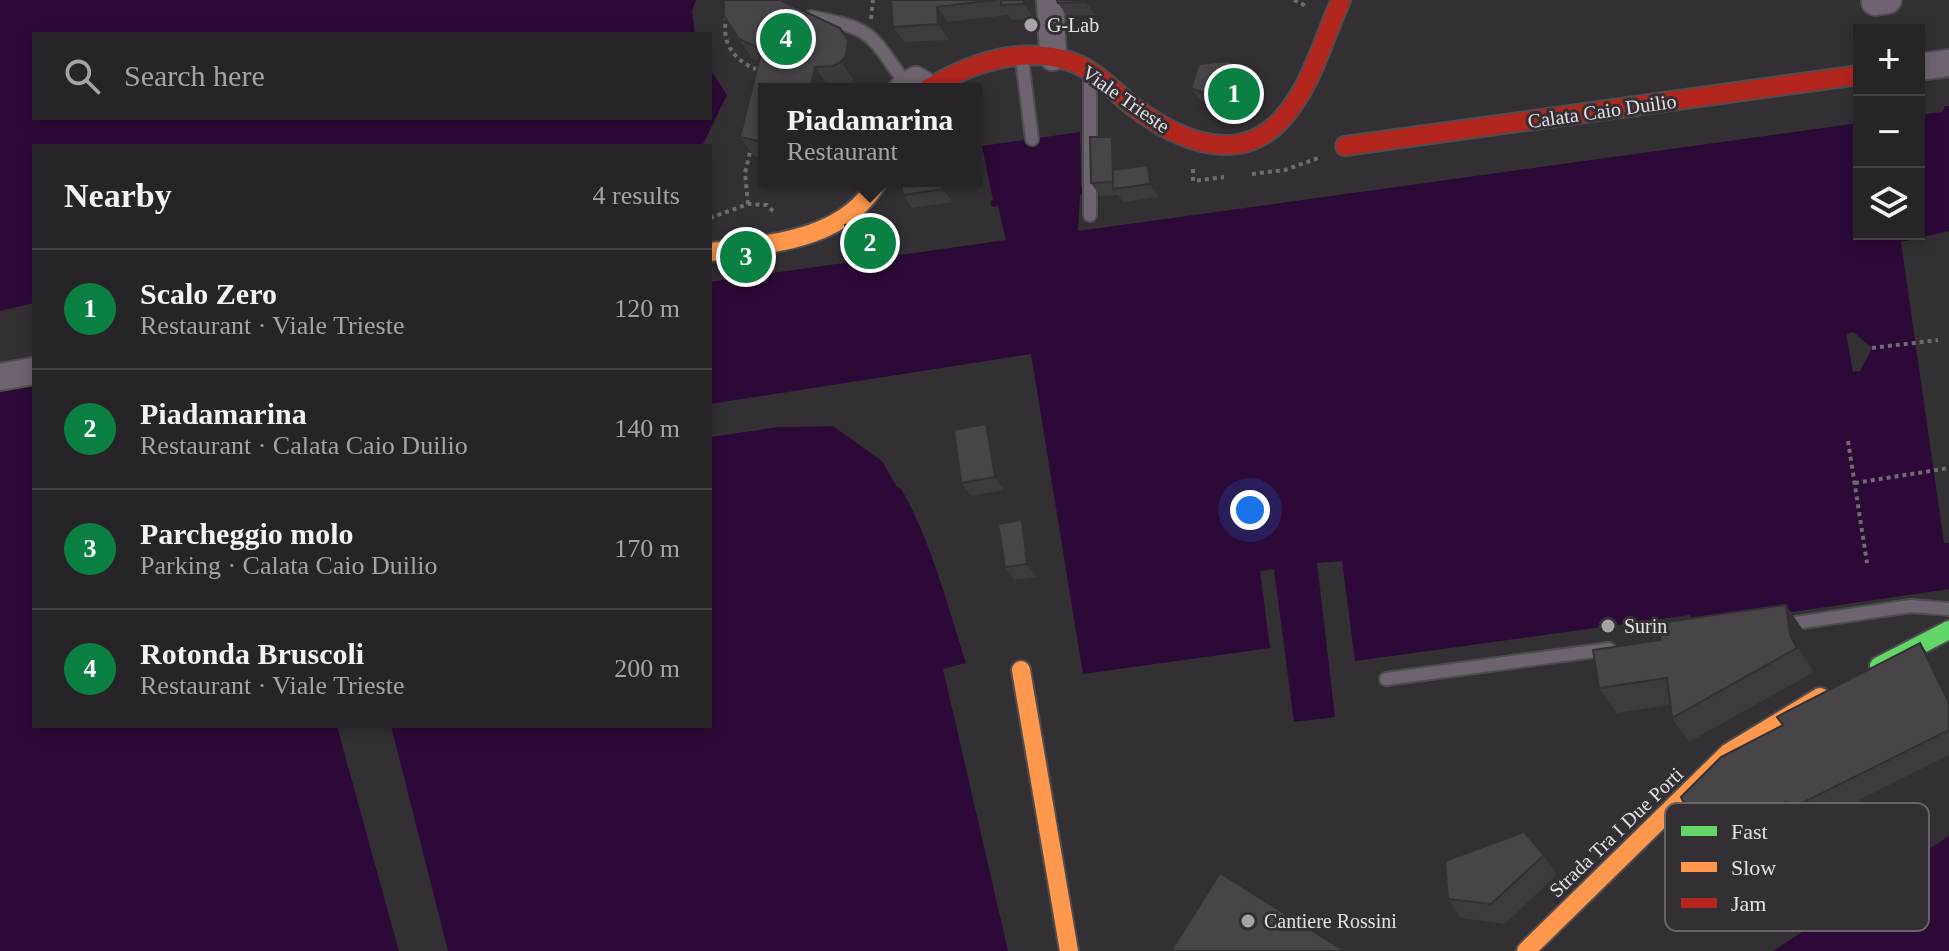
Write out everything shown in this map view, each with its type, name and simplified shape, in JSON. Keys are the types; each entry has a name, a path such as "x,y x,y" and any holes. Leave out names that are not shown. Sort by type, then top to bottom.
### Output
{"street":[{"path":"1050,0 1053,57"},
{"name":"Viale Trieste","path":"928,83 988,61 1022,56 1053,57 1090,72 1165,129 1197,143 1227,147 1248,144 1267,135 1284,119 1341,0"},
{"path":"1925,66 1949,63"},
{"name":"Calata Caio Duilio","path":"1345,146 1853,76"},
{"path":"712,252 764,246 846,219 867,201 875,187"},
{"path":"0,377 32,371"},
{"path":"1867,673 1949,630"},
{"path":"1021,670 1069,951"},
{"name":"Strada Tra I Due Porti","path":"1677,803 1728,753 1785,715 1840,687"},
{"name":"Strada Tra I Due Porti","path":"1526,951 1665,815"}],"lane":[{"path":"811,17 858,26 869,33 913,83"},
{"path":"1022,56 1032,139"},
{"path":"1090,72 1090,215"},
{"path":"1762,628 1911,606 1949,609"},
{"path":"1386,679 1627,647"}],"path":[{"path":"1294,0 1308,6"},
{"path":"730,4 724,27 730,50 746,67 769,73"},
{"path":"748,204 745,173 755,134"},
{"path":"712,217 748,204 767,205 795,235"},
{"path":"1872,348 1938,340"},
{"path":"1848,441 1867,563"},
{"path":"1855,483 1949,468"}],"shaded area":[{"path":"0,0 696,0 692,11 695,32 32,32 32,120 712,120 712,72 727,95 703,144 32,144 32,303 0,311"},
{"path":"1945,106 1949,106 1949,231 1925,236 1925,168 1925,114 1942,112"},
{"path":"1853,124 1853,240 1910,240 1901,242 1944,543 1949,543 1949,589 1697,626 1690,615 1355,661 1342,561 1317,563 1335,717 1294,722 1274,569 1260,571 1270,648 1083,674 1031,354 712,404 712,282 1006,240 998,206 992,207 990,201 993,200 982,146 1080,132 1081,187 1085,187 1085,194 1080,195 1078,231"},
{"path":"32,381 32,728 338,728 399,951 0,951 0,386"},
{"path":"833,426 866,447 883,462 898,483 922,532 966,663 943,669 1008,951 448,951 392,728 712,728 712,437 777,427"},
{"path":"1949,836 1949,951 1773,951 1804,931 1929,931 1929,849"}],"pier":[{"path":"1853,332 1872,348 1860,371 1853,372 1846,334"},
{"path":"834,422 885,458 903,489 897,487 882,461 833,426 777,427 712,437 712,433 777,423"},
{"path":"338,728 342,728 403,951 399,951"}],"building":[{"path":"724,0 780,0 840,28 848,40 846,55 841,62 833,66 815,67 811,83 758,83 758,141 740,137 762,49 739,39 724,16"},
{"path":"891,0 995,0 937,7 938,24 893,27"},
{"path":"1001,0 1024,0 1024,4 1001,5"},
{"path":"1057,0 1086,0 1086,2 1058,3"},
{"path":"1229,61 1259,74 1245,103 1238,107 1191,88 1199,64"},
{"path":"1090,137 1112,137 1113,182 1091,183"},
{"path":"1148,165 1150,184 1113,189 1113,170"},
{"path":"902,187 943,189 903,195"},
{"path":"877,218 879,238 848,242 845,225"},
{"path":"986,424 995,477 961,483 954,430"},
{"path":"1022,520 1027,564 1005,567 998,524"},
{"path":"1786,605 1790,635 1797,648 1672,718 1667,678 1599,688 1593,650 1661,640 1658,623"},
{"path":"1920,643 1949,703 1949,730 1802,803 1684,803 1681,797 1721,757 1783,725 1777,717"},
{"path":"1524,832 1544,855 1491,904 1448,899 1445,861"},
{"path":"1220,873 1345,951 1171,951"}],"traffic: fast":[{"path":"1879,666 1949,630"}],"traffic: slow":[{"path":"712,252 781,242 827,227 847,216 874,187"},
{"path":"1021,670 1069,951"},
{"path":"1677,803 1728,753 1820,697"},
{"path":"1526,951 1665,815"}],"traffic: jam":[{"path":"938,83 962,71 997,60 1015,56 1051,57 1087,69 1151,119 1188,138 1227,145 1246,142 1264,134 1291,107 1308,79 1341,0"},
{"path":"1345,146 1853,76"}],"place":[{"name":"G-Lab","path":"1031,25"},
{"name":"Rotonda Bruscoli","path":"786,39"},
{"name":"Scalo Zero","path":"1234,94"},
{"name":"Piadamarina","path":"870,243"},
{"name":"Parcheggio molo","path":"746,257"},
{"name":"Surin","path":"1608,626"},
{"name":"Cantiere Rossini","path":"1248,921"}]}
